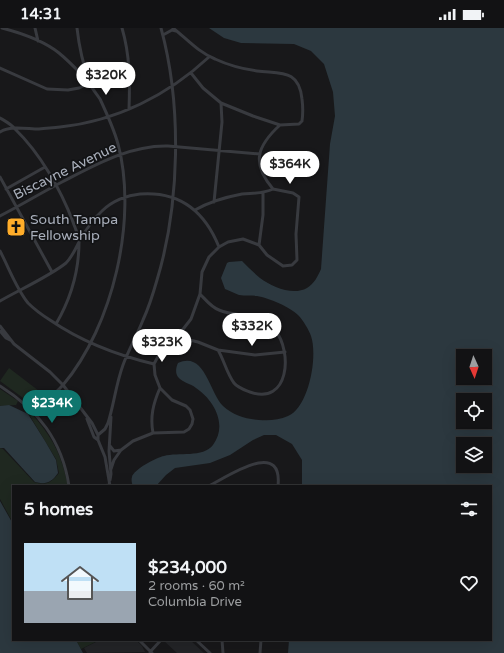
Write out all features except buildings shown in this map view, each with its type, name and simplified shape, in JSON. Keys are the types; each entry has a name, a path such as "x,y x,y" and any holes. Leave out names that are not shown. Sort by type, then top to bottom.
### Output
{"street":[{"path":"2,28 38,41 58,52 90,83"},
{"path":"35,28 38,41"},
{"path":"34,412 63,385 79,363 101,320 114,283 122,245 125,221 124,177 120,155 108,117 90,83 81,51 77,28"},
{"path":"122,28 129,62 129,109"},
{"path":"98,435 106,428 126,357 143,320 158,279 167,241 173,197 175,122 173,86 161,28"},
{"path":"173,28 190,44 208,56 242,68 280,72 292,76 299,85 301,93 302,119 299,124 280,125 221,103 203,88 191,73"},
{"path":"163,34 172,30 176,31"},
{"path":"0,132 15,128 38,129 62,127 108,117 149,100 173,86 191,73 208,56"},
{"path":"0,68 47,89 68,90 79,88 90,83"},
{"path":"214,202 222,122 221,103"},
{"path":"0,118 15,128 57,185 80,241 73,284 66,304 56,324"},
{"path":"273,189 261,172 260,154 266,140 280,125"},
{"name":"Biscayne Avenue","path":"0,216 88,169 120,155 144,148 175,147 260,154"},
{"path":"6,189 45,167"},
{"path":"0,177 52,272"},
{"path":"111,469 114,460 121,450 133,441 153,433 184,432 193,422 193,416 188,408 172,400 160,388 155,375 154,364 162,349 177,337 191,319 200,294 202,272 206,261 219,247 228,242 243,239 259,244 267,255 283,266 292,266 297,260 296,234 299,197 293,193 273,189 263,193 238,195 214,202 195,210"},
{"path":"0,300 52,272 69,259 80,241 103,210 125,197 147,193 173,197 195,210 208,224 219,247"},
{"path":"259,244 263,215 263,193"},
{"path":"0,252 20,289 32,306 56,324 90,343 126,357 154,364"},
{"path":"200,294 218,310 232,314 254,316 269,324 278,334 285,352 286,369 279,386 270,393 260,394 249,392 235,384 218,350"},
{"path":"0,326 10,340"},
{"path":"0,331 6,338 50,372 63,385 92,423 98,435 110,484"},
{"path":"177,337 198,342 218,350 255,355 285,352"},
{"path":"0,386 20,399 34,412 49,432 65,465 70,485"},
{"path":"153,433 151,421 152,411 160,388"},
{"path":"110,484 111,413"},
{"path":"87,417 94,437 98,440"},
{"path":"110,445 114,451 121,450"},
{"path":"211,485 240,470 262,462 270,463 276,468 279,475 278,485"},
{"path":"140,641 151,652 160,641"},
{"path":"197,641 210,653"},
{"path":"222,641 223,653"},
{"path":"260,653 262,641"}],"shaded area":[{"path":"209,28 504,28 504,653 288,653 289,641 492,641 492,485 302,485 302,460 292,444 276,435 264,435 253,440 230,455 210,463 175,468 157,485 133,485 133,474 146,464 164,456 203,452 213,445 217,437 219,421 213,406 203,393 194,386 182,381 178,377 176,370 178,363 187,361 194,363 200,368 223,406 244,418 274,420 288,416 295,411 301,403 306,392 312,368 313,345 311,336 304,322 300,317 285,306 262,297 239,295 225,289 221,278 227,263 242,261 260,278 270,284 289,291 295,291 307,288 314,282 321,269 330,144 335,116 333,92 324,64 311,51 294,44 241,43 224,38"},
{"path":"9,368 39,391 30,403 0,381"},
{"path":"0,389 18,401 16,405 0,406"},
{"path":"9,405 28,414 56,460 58,473 53,479 46,483 35,482 4,448 0,448 0,406"},
{"path":"32,414 51,439 59,455 68,485 12,485 12,521 0,499 0,448 3,449 34,482 42,484 48,483 59,473 56,459 30,416"},
{"path":"0,501 12,522 12,641 77,641 83,653 0,653"},
{"path":"77,641 97,641 81,649"},
{"path":"98,641 137,641 145,652 87,653 84,648"},
{"path":"164,641 191,641 204,653 177,653"}],"place":[{"name":"South Tampa Fellowship","path":"16,227"}]}
